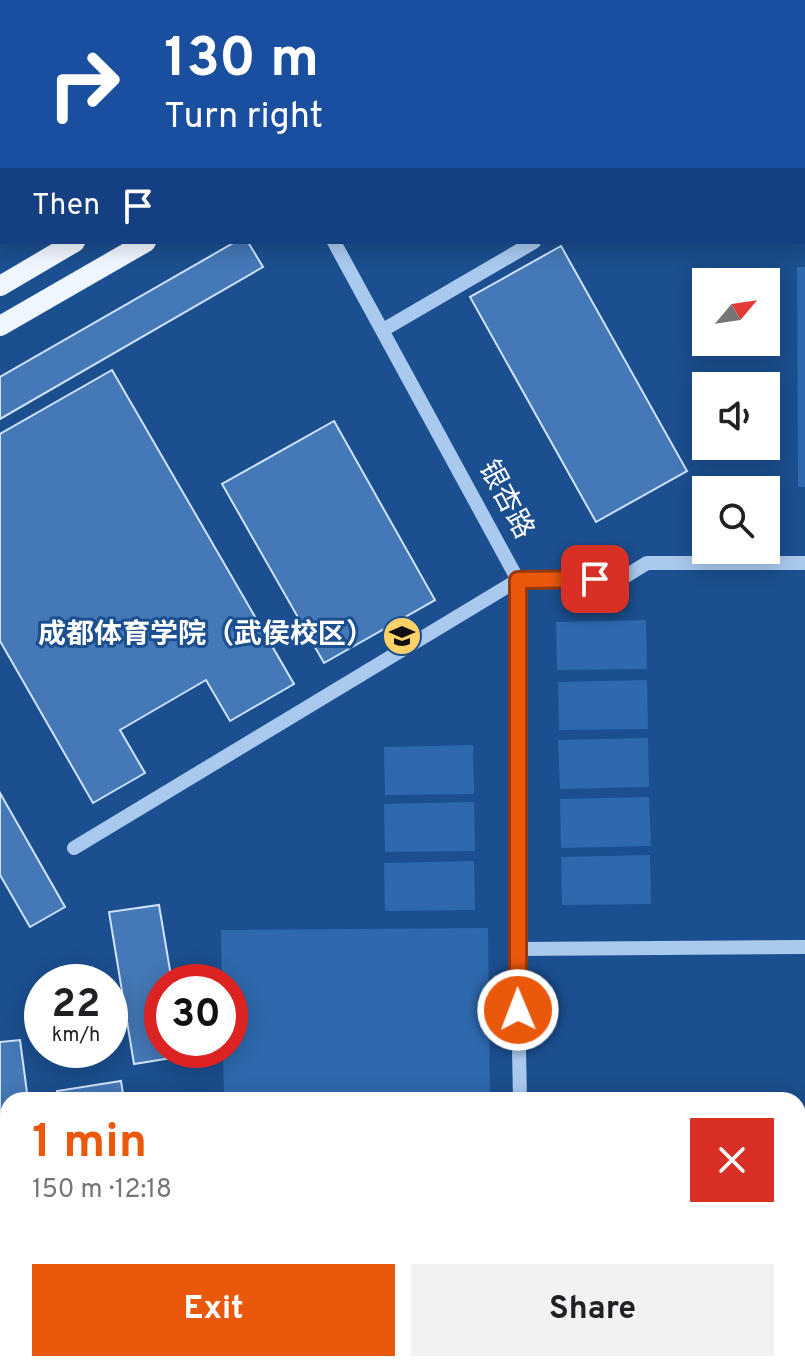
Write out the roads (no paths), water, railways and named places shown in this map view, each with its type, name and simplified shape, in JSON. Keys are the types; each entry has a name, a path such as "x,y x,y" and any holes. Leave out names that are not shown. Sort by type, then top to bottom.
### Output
{"main road":[{"path":"0,286 72,244"},
{"path":"0,326 143,244"}],"street":[{"name":"银杏路","path":"335,244 518,580 520,1092"},
{"path":"383,330 531,244"},
{"path":"74,848 518,580 621,579 647,563 805,563"},
{"path":"517,949 805,947"}],"place":[{"name":"成都体育学院（武侯校区）","path":"402,636"}]}
